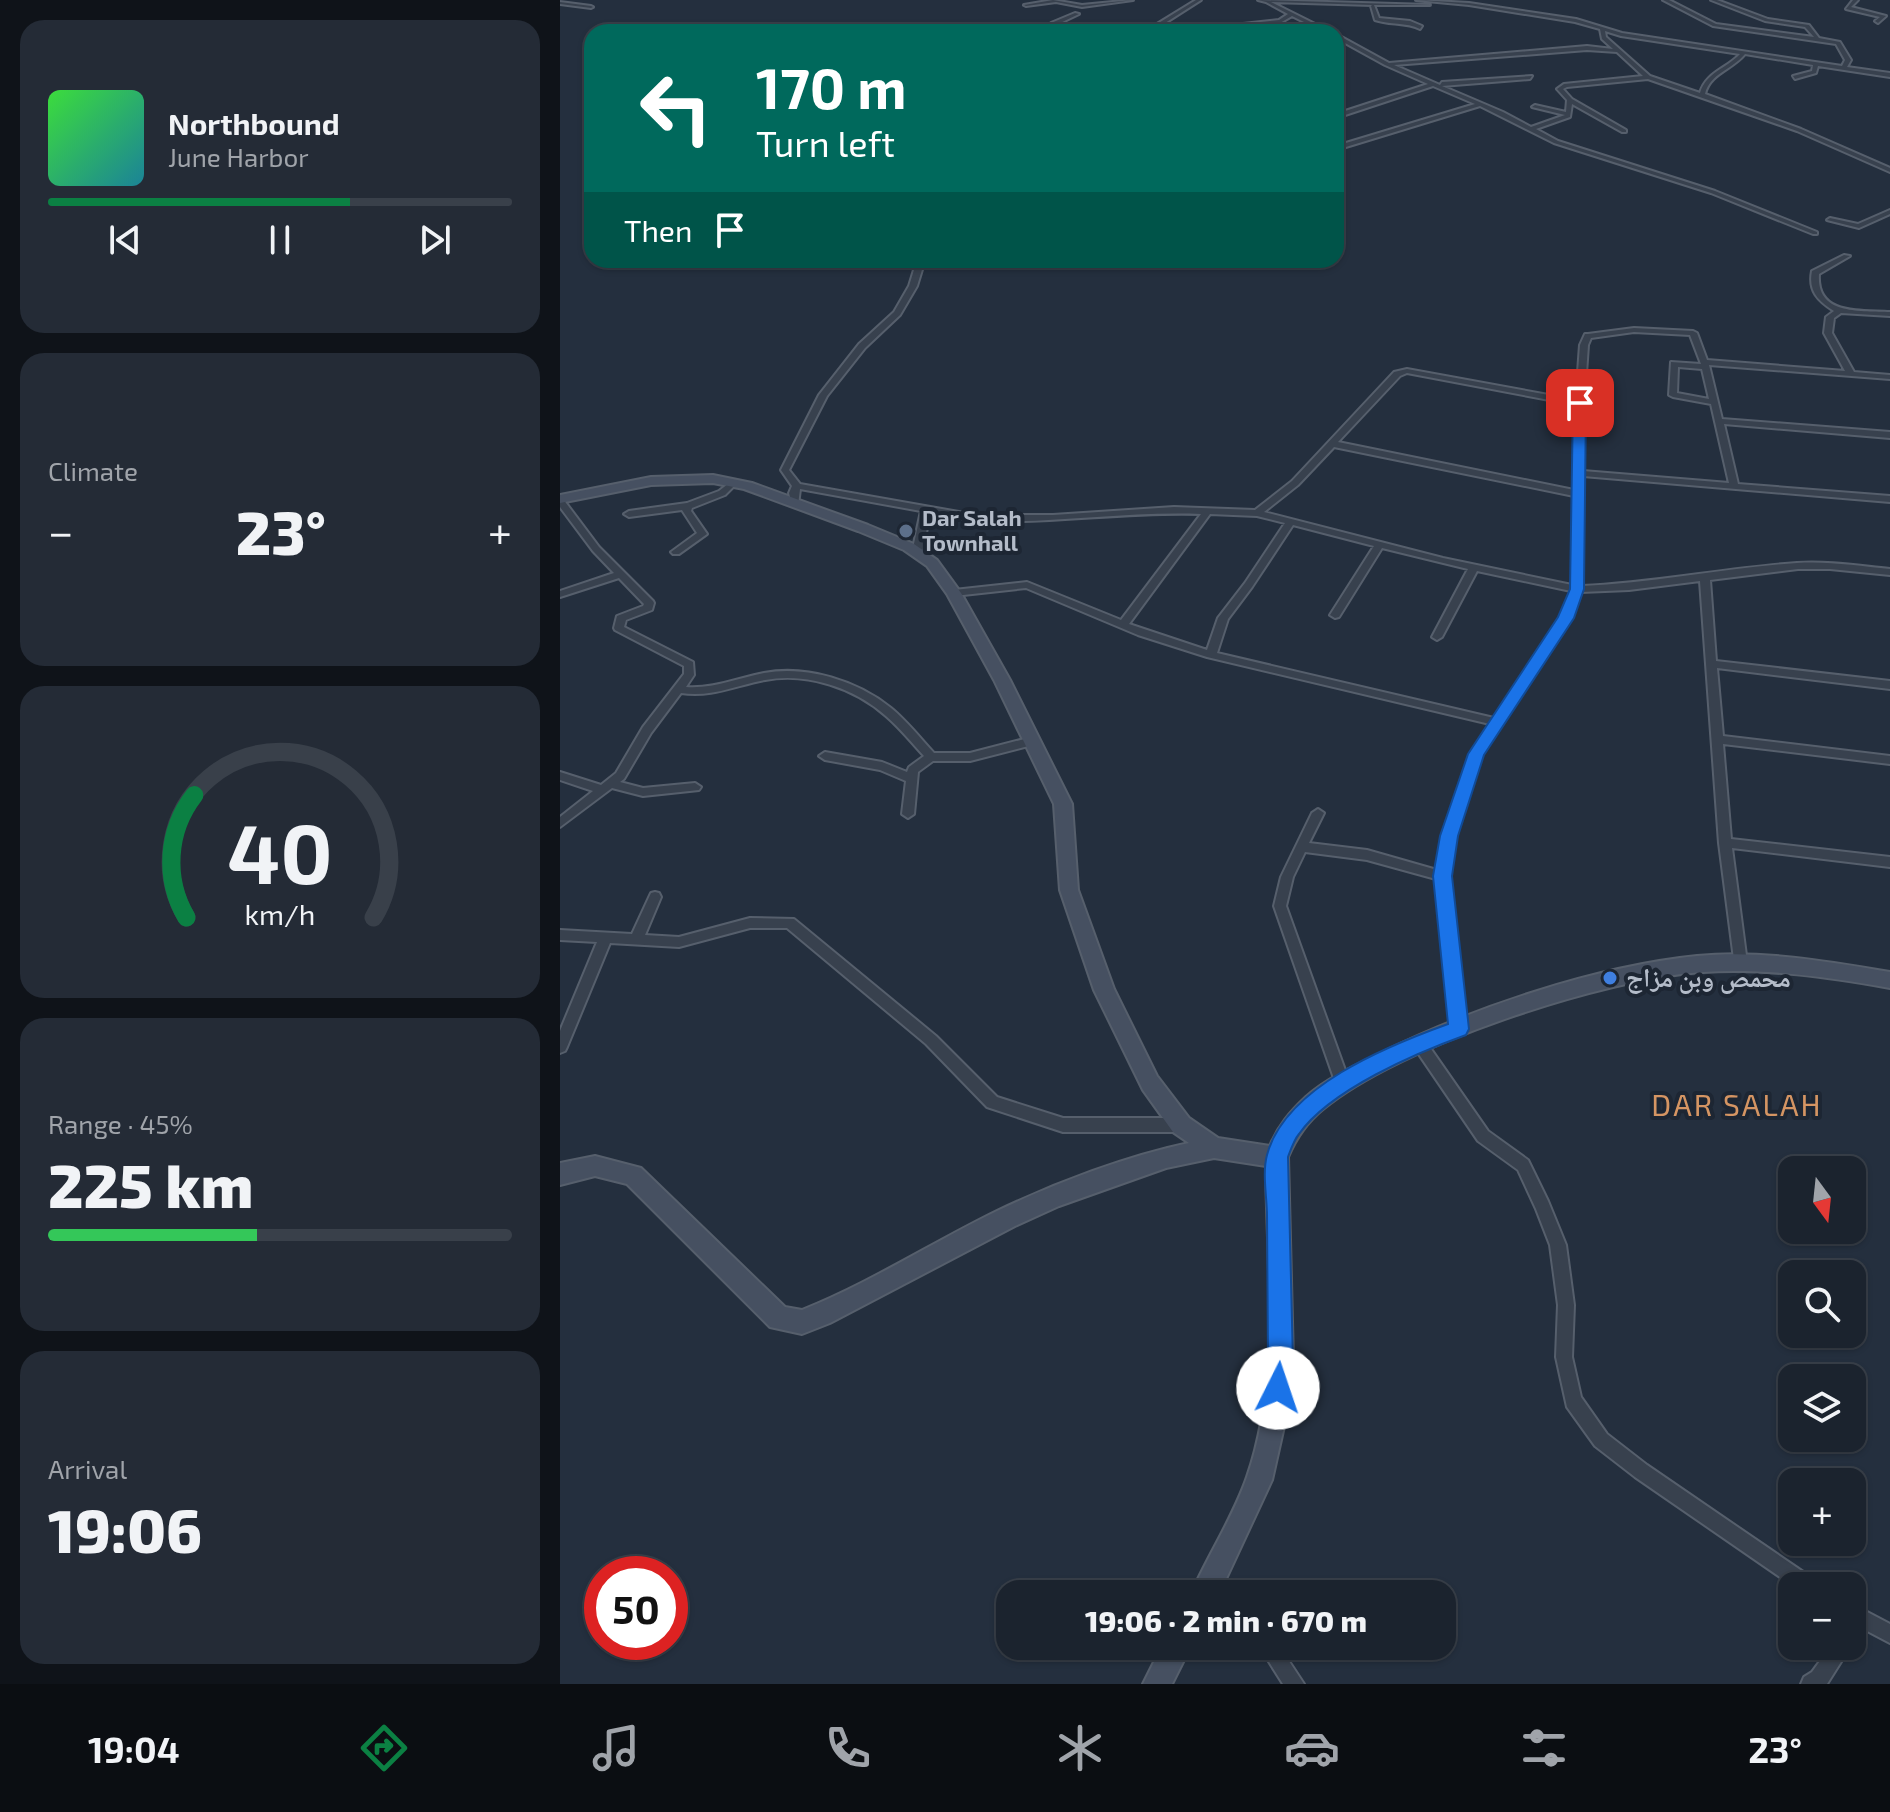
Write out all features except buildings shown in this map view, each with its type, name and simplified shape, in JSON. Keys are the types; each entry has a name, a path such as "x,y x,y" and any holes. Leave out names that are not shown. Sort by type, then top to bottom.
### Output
{"street":[{"path":"1026,5 1056,1 1082,6 1131,0"},
{"path":"1160,24 1199,0"},
{"path":"1260,0 1373,6 1451,3"},
{"path":"1418,0 1576,21 1621,34 1890,75"},
{"path":"1665,0 1715,25 1817,37 1838,43 1848,60 1844,68"},
{"path":"1713,0 1767,20 1807,26 1817,37"},
{"path":"1856,0 1848,8 1881,18 1890,12"},
{"path":"1268,1 1310,24"},
{"path":"560,3 591,7"},
{"path":"1373,6 1377,19 1383,22 1414,23 1420,27"},
{"path":"1053,24 1077,14"},
{"path":"1257,24 1280,21 1290,15"},
{"path":"1602,28 1604,38 1648,77 1799,130 1889,168"},
{"path":"1604,38 1621,34"},
{"path":"1344,40 1387,64 1564,144 1713,192 1815,233"},
{"path":"1387,64 1587,48 1619,51"},
{"path":"1708,98 1701,92 1707,79 1739,59 1743,53"},
{"path":"1795,77 1814,72 1816,64"},
{"path":"1344,113 1437,84 1530,77"},
{"path":"1624,131 1570,100 1560,89 1566,85 1648,77"},
{"path":"1568,114 1570,100"},
{"path":"1344,146 1481,104"},
{"path":"1535,107 1568,114"},
{"path":"1530,129 1568,114"},
{"path":"1830,220 1859,226 1890,212"},
{"path":"1846,256 1815,273 1813,288 1816,294 1839,311 1890,314"},
{"path":"919,268 913,286 897,313 862,346 823,395 785,470 796,495 917,553 932,563 954,593 1063,804 1069,890 1104,990 1150,1083 1181,1125 1214,1148"},
{"path":"1839,311 1830,317 1828,333 1851,374"},
{"path":"1459,1029 1442,876 1449,836 1476,754 1566,618 1577,589 1580,403 1584,345 1588,336 1634,330 1684,330 1697,338 1734,486"},
{"path":"1715,402 1673,395 1674,364 1890,377"},
{"path":"1257,513 1295,483 1397,374 1407,371 1580,403"},
{"path":"1720,421 1890,435"},
{"path":"1333,444 1578,494"},
{"path":"1579,473 1890,499"},
{"path":"560,823 620,776 689,675 689,664 619,628 621,618 648,608 649,603 596,549 560,500 651,481 713,479 796,495 1011,520 1208,510 1257,513 1379,545 1577,589 1798,566 1890,572"},
{"path":"629,514 689,506 722,493 733,483"},
{"path":"676,552 702,534 686,511 689,506"},
{"path":"917,553 926,510"},
{"path":"1123,625 1208,510"},
{"path":"1211,655 1223,618 1249,585 1290,522"},
{"path":"1335,615 1379,545"},
{"path":"1437,637 1474,567"},
{"path":"560,594 620,574"},
{"path":"1705,578 1725,843 1740,963"},
{"path":"954,593 1027,585 1123,625 1211,655 1497,722"},
{"path":"1712,664 1890,685"},
{"path":"677,689 692,692 723,690 770,675 829,679 883,707 931,757"},
{"path":"1719,740 1890,760"},
{"path":"908,814 913,770 931,757 970,757 1032,741"},
{"path":"825,756 882,766 912,779"},
{"path":"560,776 643,792 695,787"},
{"path":"1318,813 1287,877 1280,906 1343,1084"},
{"path":"1725,843 1890,862"},
{"path":"1301,847 1367,855 1442,876"},
{"path":"637,938 655,897"},
{"path":"560,935 679,942 750,923 790,923 931,1040 992,1102 1063,1125 1181,1125"},
{"path":"560,1047 606,937"},
{"path":"1219,1580 1259,1480 1274,1413 1281,1362 1277,1157 1289,1128 1311,1105 1419,1043 1577,990 1672,967 1740,963 1829,969 1888,982"},
{"path":"1419,1043 1483,1136 1523,1165 1543,1206 1558,1245 1566,1305 1564,1357 1573,1401 1601,1440 1789,1572"},
{"path":"560,1174 595,1166 633,1175 779,1318 802,1322 859,1298 929,1258 1055,1197 1166,1158 1214,1148 1277,1157"},
{"path":"1866,1621 1890,1634"},
{"path":"1157,1684 1170,1660"},
{"path":"1278,1660 1294,1684"},
{"path":"1811,1684 1819,1679 1832,1660"}],"place":[{"name":"Dar Salah Townhall","path":"906,531"},
{"name":"محمص وبن مزاج","path":"1610,978"}],"district":[{"name":"DAR SALAH","path":"1737,1106"}],"route":[{"path":"1278,1388 1281,1362 1277,1157 1289,1128 1311,1105 1359,1074 1419,1043 1459,1029 1442,876 1449,836 1476,754 1566,618 1577,589 1580,403"}]}
